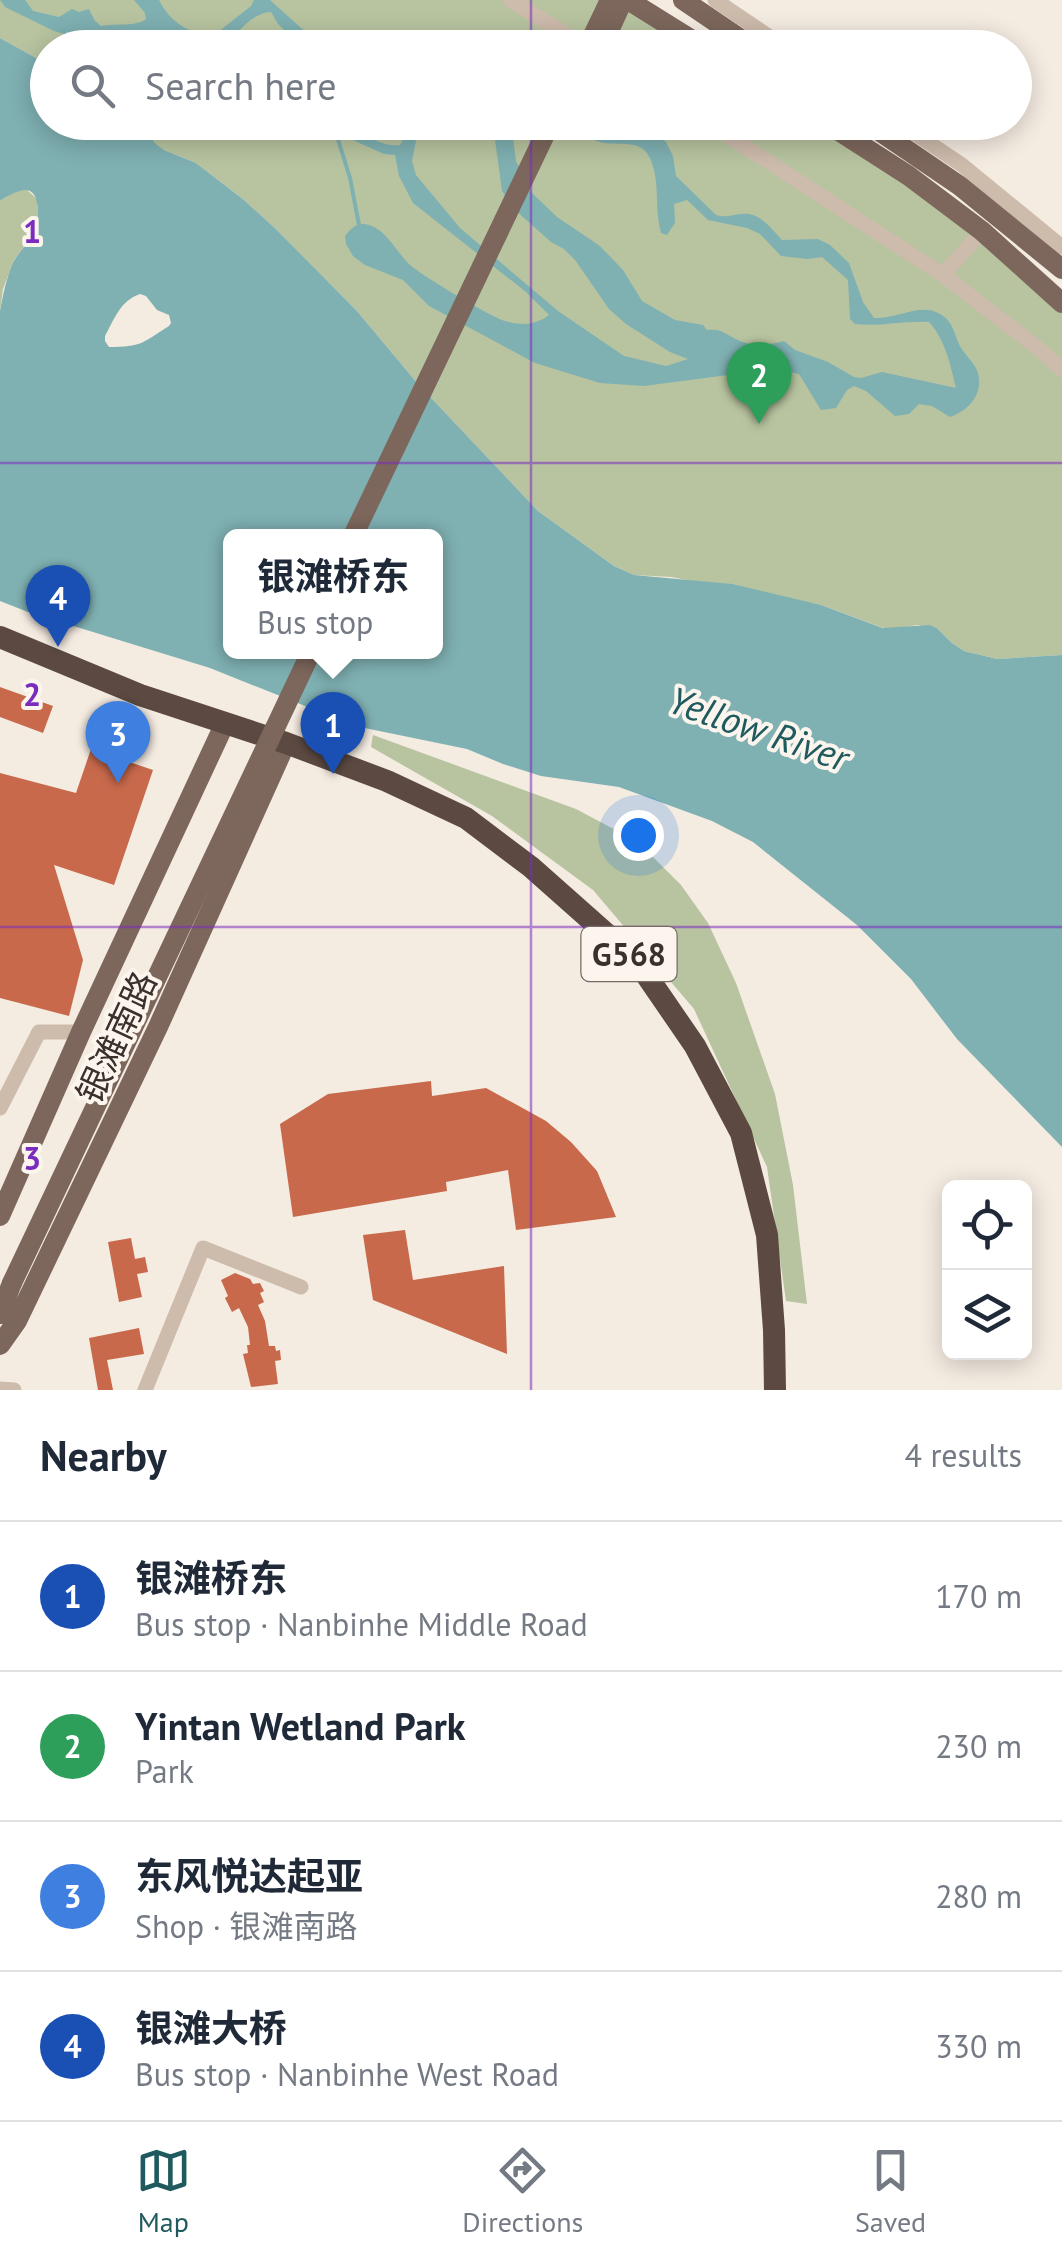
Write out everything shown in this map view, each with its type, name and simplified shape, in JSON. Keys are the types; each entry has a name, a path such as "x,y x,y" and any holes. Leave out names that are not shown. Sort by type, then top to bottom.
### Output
{"highway":[{"name":"G568","path":"0,638 224,728"},
{"name":"G568","path":"0,648 136,704 387,781 466,818 531,868 638,963 695,1046 741,1133 766,1235 774,1330 774,1390"},
{"name":"G568","path":"284,748 453,827 524,875 627,971 686,1053 728,1134 754,1236 764,1390"}],"main road":[{"path":"596,30 610,0"},
{"path":"683,0 727,30"},
{"path":"614,30 636,2 678,30"},
{"path":"355,529 542,140"},
{"path":"369,529 555,140"},
{"path":"853,140 982,230 1062,304"},
{"path":"892,140 960,186 1062,270"},
{"path":"0,1314 5,1280 295,659"},
{"path":"5,1280 308,659"},
{"name":"银滩南路","path":"0,1216 81,1032 224,728"},
{"name":"银滩南路","path":"0,1345 16,1321 158,1027 284,748"}],"street":[{"path":"510,0 532,6 564,30"},
{"path":"715,0 759,30"},
{"path":"734,140 943,275 1062,370"},
{"path":"925,140 962,165 1062,247"},
{"path":"943,275 982,230"},
{"path":"0,1108 39,1032 81,1032"},
{"path":"146,1390 203,1248 301,1286"},
{"path":"0,1389 14,1390"}],"green space":[{"path":"0,0 629,0 678,30 30,30 30,55 0,38"},
{"path":"153,140 847,140 1062,303 1062,655 997,659 964,651 938,629 917,625 884,628 821,605 671,577 634,575 614,566 538,511 418,384 357,311 277,230 196,163"},
{"path":"26,189 37,199 39,223 14,260 0,311 0,201"},
{"path":"373,735 576,809 625,835 681,885 708,923 736,983 775,1094 793,1185 807,1304 786,1301 767,1167 694,1009 593,890 492,816 371,747"}],"water":[{"path":"0,0 25,0 33,11 59,17 72,9 89,9 101,26 142,21 146,19 145,13 134,0 159,0 169,15 190,30 52,30 5,7"},
{"path":"254,0 270,0 303,30 284,30 271,12 240,30 221,30"},
{"name":"Yellow River","path":"0,38 30,55 30,140 153,140 164,150 196,163 277,230 357,311 418,384 538,511 614,566 634,575 732,584 821,605 883,628 930,625 964,651 997,659 1062,655 1062,1147 957,1039 911,979 857,925 753,842 712,821 619,787 541,776 467,749 355,726 210,668 0,601 0,311 12,265 35,233 38,219 34,194 19,191 0,201","holes":["140,294 157,310 169,315 169,326 141,343 109,347 105,336 115,317 128,301"]},
{"path":"353,140 400,145 402,140 416,140 412,161 416,175 460,228 558,311 624,356 666,366 688,359 626,324 609,309 575,260 514,209 502,191 495,140 513,140 516,161 532,193 557,217 600,246 623,270 642,301 675,320 703,325 707,330 721,331 751,344 784,341 854,377 882,372 956,388 943,345 929,322 855,324 850,319 848,280 822,257 781,256 760,234 708,220 687,200 674,204 675,223 667,235 661,233 650,157 637,146 595,140 664,140 673,156 676,176 716,215 754,215 782,240 818,239 830,245 849,263 863,302 874,318 922,310 945,317 976,368 978,391 970,404 950,417 932,406 919,404 909,414 895,416 866,391 854,386 836,408 821,410 799,374 785,371 765,379 743,373 644,386 600,383 535,363 429,306 403,280 353,256 345,236 358,225 371,226 384,234 417,270 497,318 523,324 549,315 526,292 413,203 399,176 395,155"}],"building":[{"path":"0,687 53,706 43,733 0,717"},
{"path":"91,749 153,770 114,885 54,865 83,960 69,1016 0,998 0,773 76,793"},
{"path":"431,1081 432,1096 486,1088 546,1121 597,1171 616,1217 516,1230 508,1170 446,1182 447,1191 293,1217 280,1124 328,1094"},
{"path":"405,1230 413,1280 504,1266 507,1354 373,1300 363,1235"},
{"path":"131,1238 135,1259 145,1257 148,1272 137,1274 142,1297 119,1302 108,1242"},
{"path":"235,1273 253,1284 260,1283 264,1291 260,1293 264,1302 258,1305 269,1346 280,1350 281,1360 275,1361 278,1384 251,1387 243,1354 248,1353 250,1345 248,1327 239,1308 232,1312 221,1280"},
{"path":"139,1328 144,1354 107,1360 113,1390 98,1390 89,1338"}],"waterway":[{"path":"338,140 359,225"}],"place":[{"name":"Yintan Wetland Park","path":"759,424"},
{"name":"银滩大桥","path":"58,647"},
{"name":"银滩桥东","path":"333,774"},
{"name":"东风悦达起亚","path":"118,783"}]}
